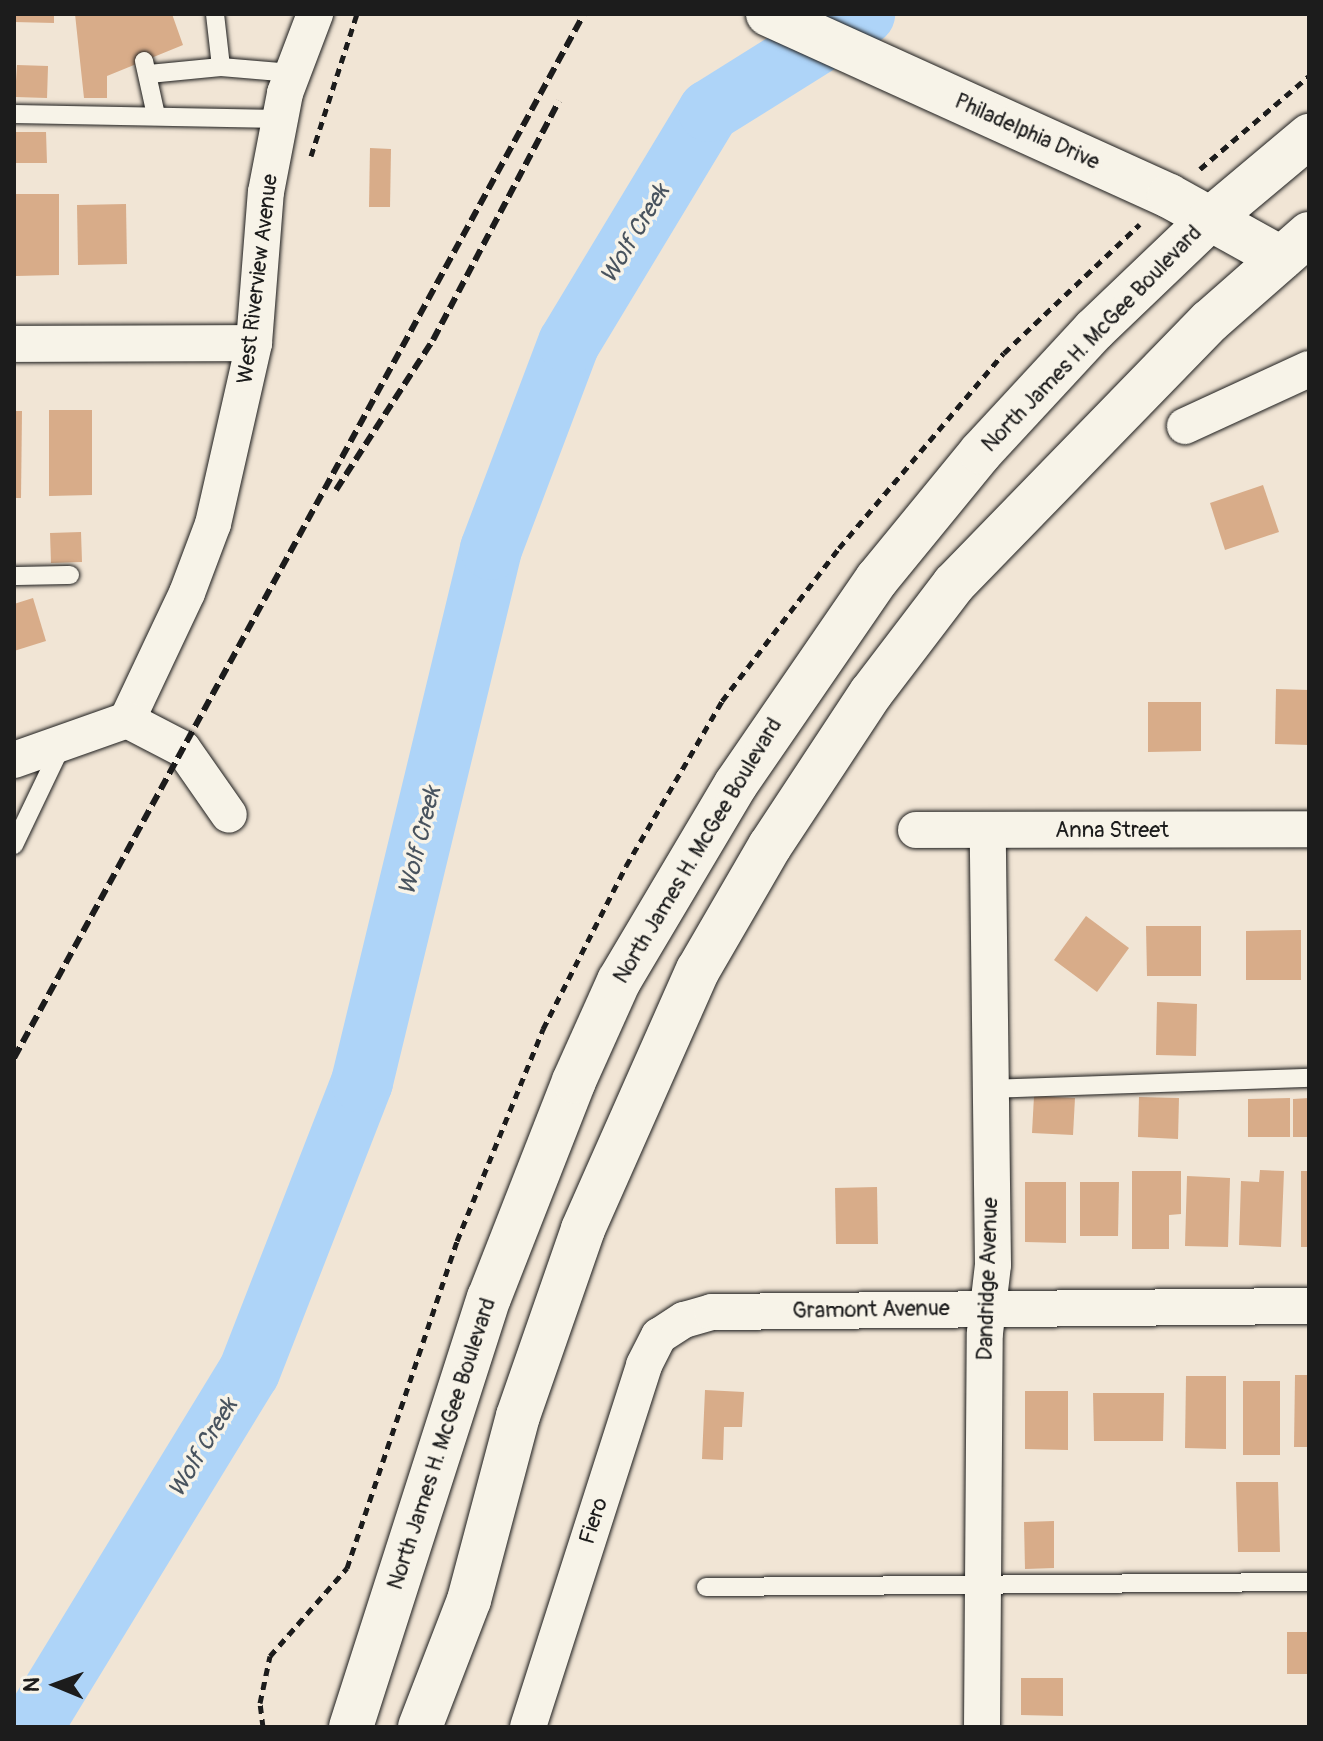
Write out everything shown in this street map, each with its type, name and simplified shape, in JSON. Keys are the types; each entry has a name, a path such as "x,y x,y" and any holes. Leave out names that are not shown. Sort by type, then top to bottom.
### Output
{"main road":[{"name":"Philadelphia Drive","path":"768,14 1063,148 1209,220 1295,246"},
{"name":"North James H. McGee Boulevard","path":"351,1727 489,1298 619,981 785,706 877,579 981,452 1094,330 1209,220 1309,136"},
{"path":"420,1727 469,1600 518,1416 583,1229 698,970 770,846 871,693 954,584 1210,321 1295,246"}],"street":[{"name":"West Riverview Avenue","path":"127,720 213,524 254,343 266,192 280,119 292,73 315,14"},
{"path":"14,344 254,343"},
{"path":"1185,426 1309,369"},
{"path":"14,760 61,747 127,720 183,749 229,815"},
{"name":"Anna Street","path":"916,830 1309,829"},
{"name":"Dandridge Avenue","path":"982,1727 988,1309 993,1265 988,831"},
{"name":"Gramont Avenue","path":"676,1325 712,1312 1309,1306"},
{"name":"Fiero","path":"528,1727 644,1365 659,1336 676,1325"}],"lane":[{"path":"215,14 221,67"},
{"path":"156,115 146,68 171,61 292,73"},
{"path":"14,114 280,119"},
{"path":"14,576 70,575"},
{"path":"14,845 61,747"},
{"path":"990,1089 1309,1078"},
{"path":"706,1587 1309,1582"}],"building":[{"path":"14,14 54,14 54,23 14,22"},
{"path":"75,14 172,14 183,45 107,76 107,98 84,98"},
{"path":"17,65 48,66 47,98 15,97"},
{"path":"14,132 46,132 47,163 14,163"},
{"path":"370,148 391,149 390,207 369,207"},
{"path":"14,194 59,194 59,275 16,276"},
{"path":"126,204 127,264 78,265 77,205"},
{"path":"49,410 92,410 92,495 49,496"},
{"path":"14,411 22,411 21,498 14,498"},
{"path":"1263,485 1279,532 1225,550 1210,503"},
{"path":"81,532 82,562 51,563 50,533"},
{"path":"33,598 46,641 14,651 14,604"},
{"path":"1276,689 1309,690 1309,745 1275,744"},
{"path":"1148,702 1201,702 1201,751 1148,752"},
{"path":"1086,916 1129,948 1097,992 1054,960"},
{"path":"1146,926 1201,926 1201,976 1147,976"},
{"path":"1301,930 1301,980 1246,980 1246,931"},
{"path":"1157,1002 1197,1004 1196,1056 1156,1055"},
{"path":"1034,1096 1075,1098 1073,1135 1032,1133"},
{"path":"1139,1097 1179,1098 1178,1139 1138,1137"},
{"path":"1290,1098 1290,1137 1248,1137 1248,1099"},
{"path":"1309,1098 1309,1137 1293,1137 1293,1099"},
{"path":"1260,1170 1284,1171 1281,1247 1239,1245 1241,1181 1259,1182"},
{"path":"1132,1171 1181,1171 1181,1214 1169,1215 1169,1249 1132,1249"},
{"path":"1301,1171 1309,1171 1309,1247 1301,1247"},
{"path":"1187,1176 1230,1178 1228,1247 1185,1246"},
{"path":"1025,1182 1066,1182 1066,1243 1025,1242"},
{"path":"1080,1182 1119,1182 1118,1236 1080,1236"},
{"path":"877,1187 878,1244 836,1244 835,1188"},
{"path":"1295,1375 1309,1375 1309,1447 1294,1447"},
{"path":"1186,1376 1226,1376 1226,1449 1185,1448"},
{"path":"1243,1381 1280,1381 1280,1455 1243,1455"},
{"path":"705,1390 744,1392 742,1427 724,1427 723,1460 702,1459"},
{"path":"1025,1391 1068,1391 1068,1450 1025,1449"},
{"path":"1093,1393 1164,1393 1163,1441 1094,1441"},
{"path":"1236,1482 1278,1482 1280,1552 1238,1552"},
{"path":"1054,1521 1054,1568 1025,1569 1024,1522"},
{"path":"1287,1632 1309,1632 1309,1674 1287,1674"},
{"path":"1021,1678 1063,1678 1063,1716 1021,1715"}],"waterway":[{"name":"Wolf Creek","path":"32,1727 249,1372 362,1082 491,549 569,343 709,111 864,14"}],"railway":[{"path":"14,1058 584,14"},
{"path":"336,490 433,340 559,101"}]}
